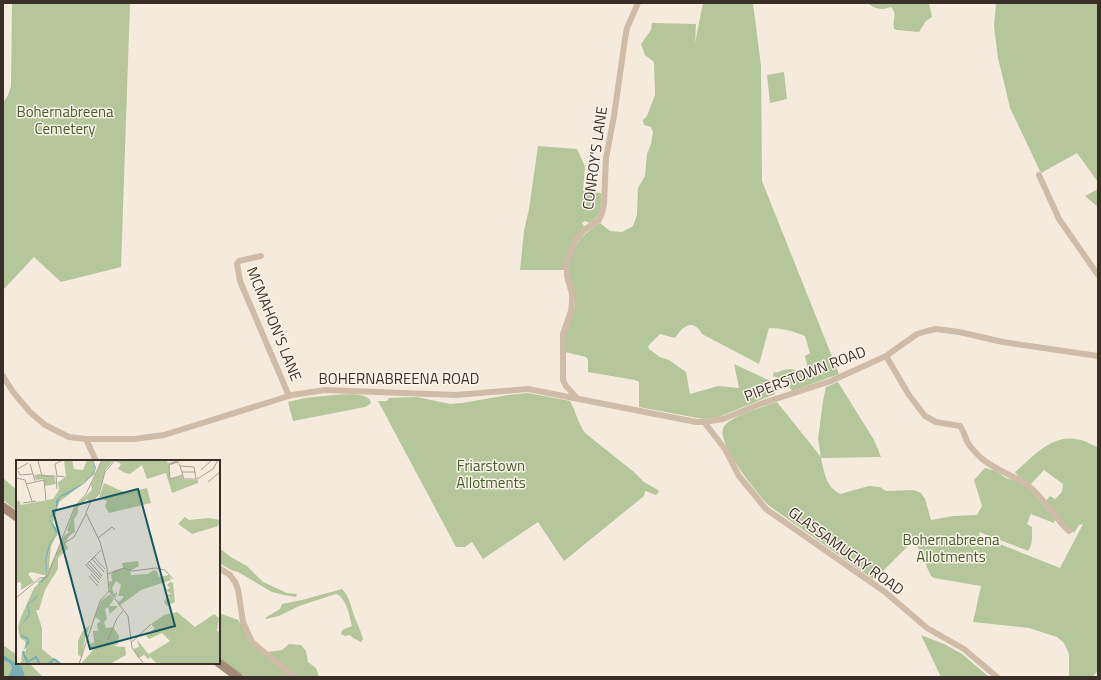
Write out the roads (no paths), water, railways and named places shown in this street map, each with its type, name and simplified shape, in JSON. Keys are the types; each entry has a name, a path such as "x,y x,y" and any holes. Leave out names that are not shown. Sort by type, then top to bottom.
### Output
{"main road":[{"path":"3,507 16,515"},
{"path":"220,664 238,677"}],"street":[{"name":"CONROY'S LANE","path":"576,398 566,386 564,380 563,334 571,310 572,302 572,294 567,276 567,262 575,241 584,230 599,220 602,213 606,158 614,116 625,39 627,28 638,3"},
{"path":"1039,175 1059,219 1098,275"},
{"name":"MCMAHON'S LANE","path":"261,256 239,261 236,264 237,270 248,301 288,396"},
{"name":"PIPERSTOWN ROAD","path":"704,422 723,419 760,404 831,381 886,356 917,334 936,329 959,332 1003,342 1098,356"},
{"path":"886,356 909,395 925,416 936,422 960,426 967,442 981,458 1007,475 1018,478 1031,487 1069,531"},
{"name":"BOHERNABREENA ROAD","path":"3,376 13,392 30,412 45,425 69,437 86,439 134,439 164,435 288,396 325,390 456,395 528,389 632,410 704,422"},
{"name":"GLASSAMUCKY ROAD","path":"704,422 725,449 740,476 766,509 885,592 927,628 964,649 997,677"},
{"path":"86,439 96,460"},
{"path":"220,569 230,575 235,582 238,589 243,622 252,642 294,677"}],"water":[{"path":"3,655 22,667 25,677 8,677 12,667 10,663 3,660"}],"park label":[{"name":"Bohernabreena Cemetery","path":"65,120"},
{"name":"Friarstown Allotments","path":"491,474"},
{"name":"Bohernabreena Allotments","path":"951,548"}]}
